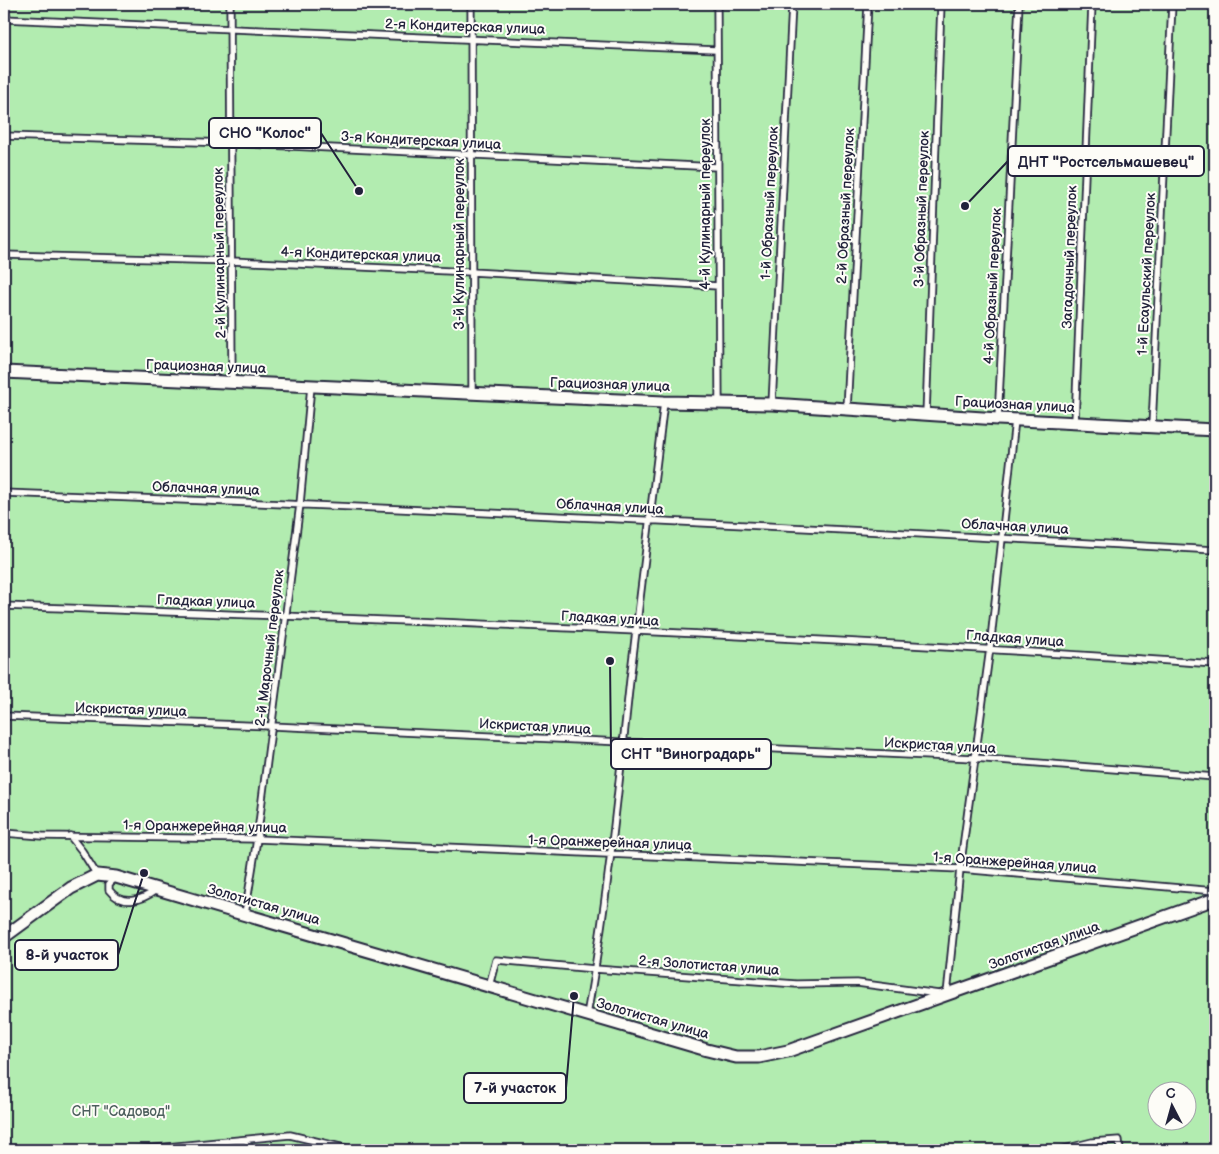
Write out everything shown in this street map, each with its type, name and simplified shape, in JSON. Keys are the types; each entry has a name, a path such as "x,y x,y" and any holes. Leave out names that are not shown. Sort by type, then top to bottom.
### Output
{"street":[{"name":"Грациозная улица","path":"4,372 664,402 772,404 926,415 1215,430"},
{"name":"Золотистая улица","path":"4,938 71,888 97,875 116,876 726,1055 760,1057 788,1052 1215,899"}],"lane":[{"name":"2-й Кулинарный переулок","path":"230,4 232,382"},
{"name":"3-й Кулинарный переулок","path":"471,4 472,393"},
{"name":"4-й Кулинарный переулок","path":"716,4 719,404"},
{"name":"1-й Образный переулок","path":"772,404 792,4"},
{"name":"2-й Образный переулок","path":"847,410 868,4"},
{"name":"3-й Образный переулок","path":"926,415 940,4"},
{"name":"4-й Образный переулок","path":"998,419 1019,4"},
{"name":"Загадочный переулок","path":"1074,422 1092,4"},
{"name":"1-й Есаульский переулок","path":"1152,426 1172,4"},
{"name":"2-я Кондитерская улица","path":"4,19 716,50"},
{"name":"3-я Кондитерская улица","path":"4,136 230,143 717,167"},
{"name":"4-я Кондитерская улица","path":"4,255 232,261 718,286"},
{"name":"2-й Марочный переулок","path":"245,914 257,839 300,504 311,385"},
{"path":"587,1015 611,854 664,402"},
{"path":"947,995 960,870 990,648 1015,420"},
{"name":"Облачная улица","path":"4,493 300,504 1215,550"},
{"name":"Гладкая улица","path":"4,606 286,616 990,648 1215,664"},
{"name":"Искристая улица","path":"4,716 271,726 974,758 1215,777"},
{"name":"1-я Оранжерейная улица","path":"4,833 257,839 960,870 1215,891"},
{"path":"70,836 97,875"},
{"path":"116,876 110,884 109,890 115,898 127,901 145,898 158,889"},
{"name":"2-я Золотистая улица","path":"489,986 496,960 595,970 796,984 857,983 947,995"},
{"path":"134,1150 290,1135 352,1150"},
{"path":"248,1140 248,1150"},
{"path":"1060,1150 1092,1142 1119,1140 1120,1150"}],"green space":[{"name":"СНТ \"Садовод\"","path":"4,4 1215,4 1215,1150 4,1150"}],"place":[{"name":"СНО \"Колос\"","path":"359,191"},
{"name":"ДНТ \"Ростсельмашевец\"","path":"965,206"},
{"name":"СНТ \"Виноградарь\"","path":"610,661"},
{"name":"8-й участок","path":"144,873"},
{"name":"7-й участок","path":"574,996"}]}
